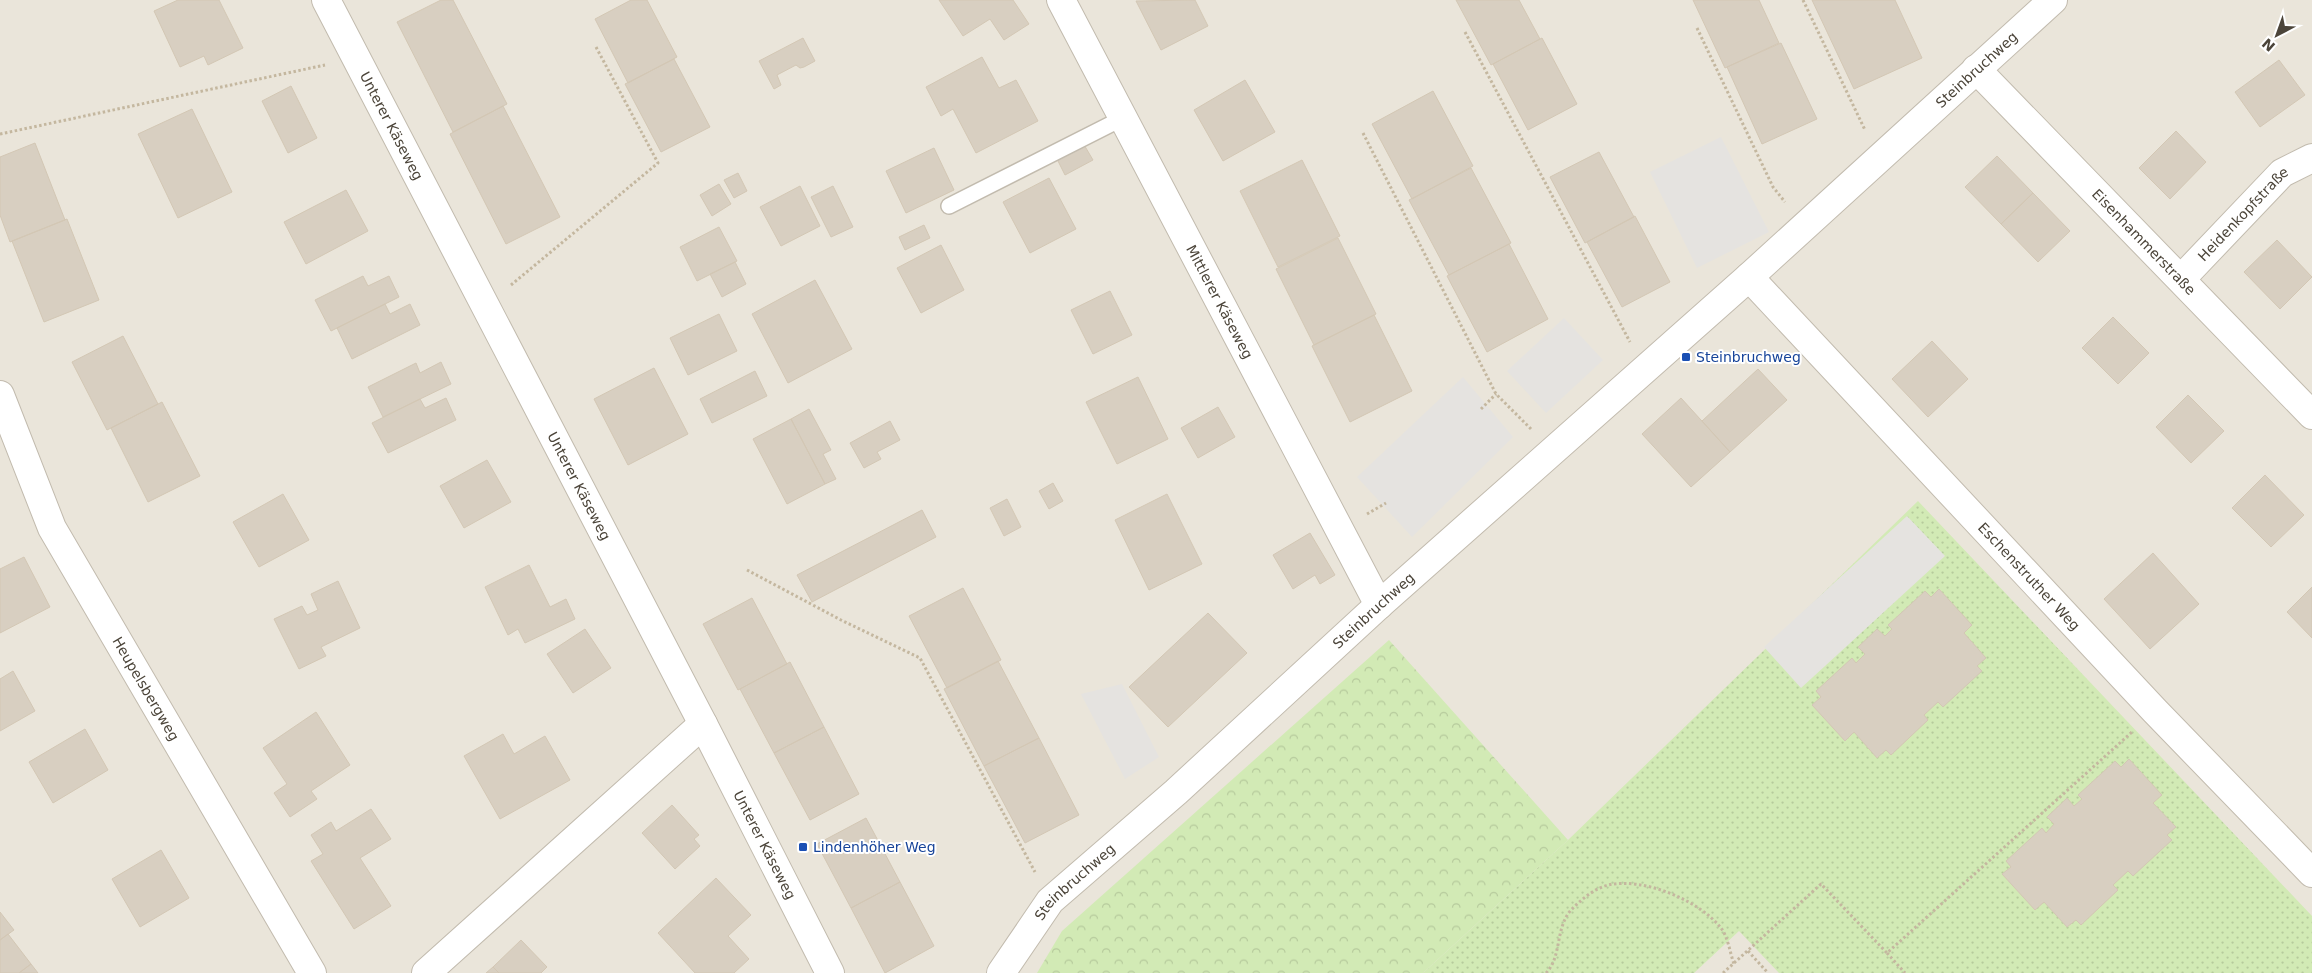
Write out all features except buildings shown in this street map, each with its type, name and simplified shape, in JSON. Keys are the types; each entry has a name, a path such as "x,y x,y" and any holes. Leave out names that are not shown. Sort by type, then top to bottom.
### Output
{"street":[{"name":"Unterer Käseweg","path":"326,0 703,724 830,973"},
{"name":"Mittlerer Käseweg","path":"1061,0 1380,605"},
{"name":"Steinbruchweg","path":"1001,973 1050,901 1176,792 1380,605 1749,277 2053,0"},
{"name":"Eisenhammerstraße","path":"1976,69 2312,415"},
{"name":"Heidenkopfstraße","path":"2182,279 2282,173 2312,158"},
{"name":"Eschenstruther Weg","path":"1749,277 2155,711 2312,873"},
{"name":"Heupelsbergweg","path":"0,395 52,528 312,973"},
{"path":"426,973 703,724"}],"lane":[{"path":"950,206 1123,118"}],"path":[{"path":"1803,0 1868,136 1884,153"},
{"path":"1698,28 1773,187 1804,226"},
{"path":"1465,32 1633,349 1650,364"},
{"path":"482,302 509,286 658,163 596,47"},
{"path":"0,134 357,58"},
{"path":"1363,133 1496,394 1553,450"},
{"path":"1481,409 1496,394"},
{"path":"748,570 841,620 920,658 1050,901"},
{"path":"1887,953 2155,711"},
{"path":"1546,973 1553,964 1556,944 1566,916 1589,894 1606,886 1621,883 1666,892 1702,910 1722,929 1734,964"},
{"path":"1723,973 1821,884 1905,973"},
{"path":"1748,951 1768,973"}],"shaded area":[{"path":"0,0 2312,0 2312,973 0,973"},
{"path":"1721,137 1769,232 1697,268 1650,172"},
{"path":"1564,318 1603,360 1546,413 1507,371"},
{"path":"1463,377 1513,437 1412,537 1357,477"},
{"path":"1907,516 1945,556 1801,688 1764,647"},
{"path":"1122,684 1159,757 1125,779 1081,694"}],"green space":[{"path":"1918,501 2312,916 2312,973 1779,973 1739,931 1694,973 1423,973 1568,840"},
{"path":"1389,640 1568,840 1423,973 1037,973 1062,931"}],"place":[{"name":"Steinbruchweg","path":"1686,357"},
{"name":"Lindenhöher Weg","path":"803,847"}]}
